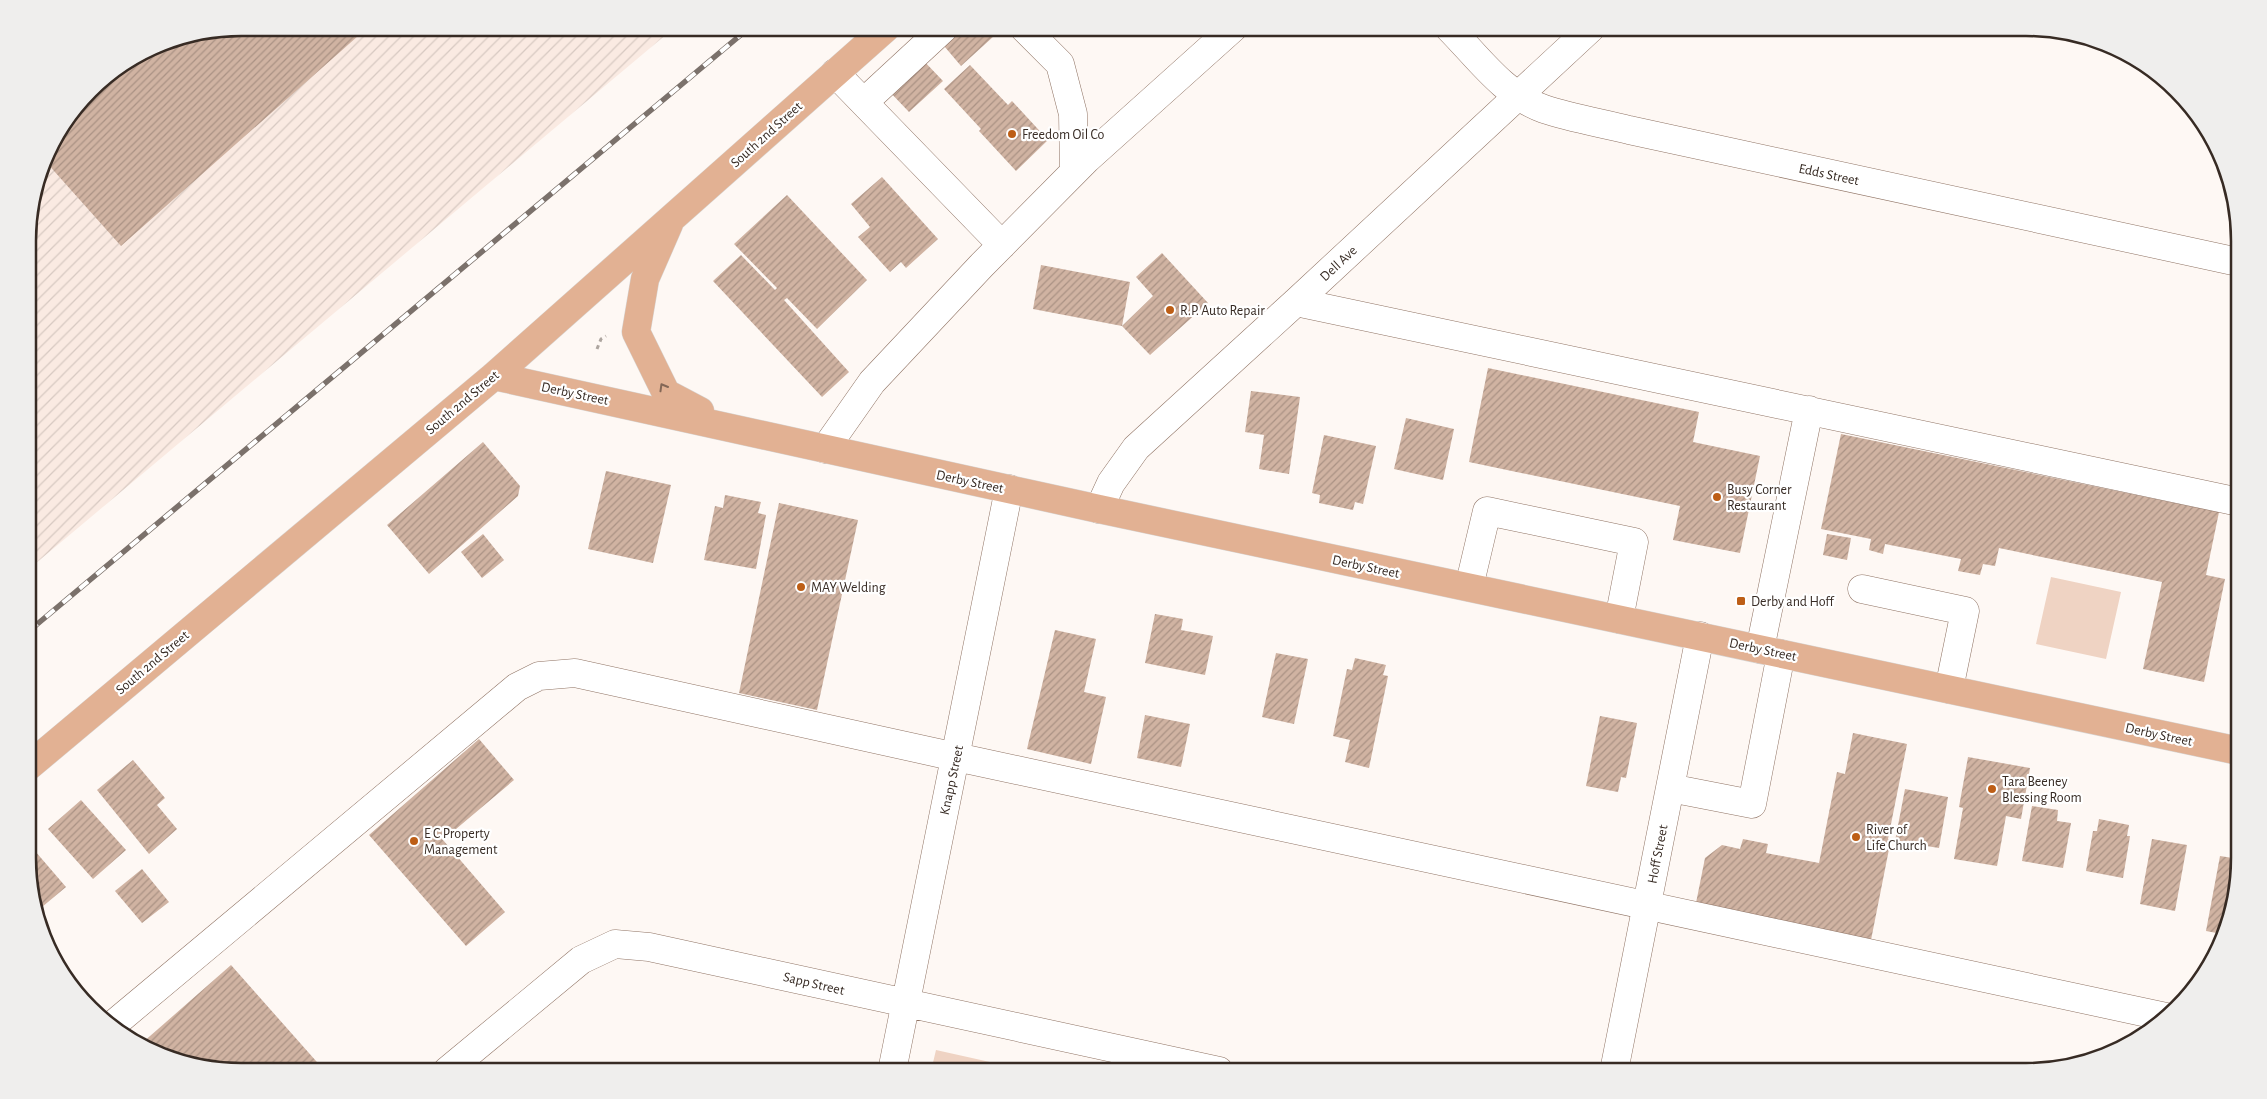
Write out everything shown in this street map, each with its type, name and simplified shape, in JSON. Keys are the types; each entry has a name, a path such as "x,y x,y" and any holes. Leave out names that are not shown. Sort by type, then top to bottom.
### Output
{"main road":[{"name":"South 2nd Street","path":"36,760 494,376 877,36"},
{"path":"672,218 646,279 636,332 666,393 734,428"},
{"name":"Derby Street","path":"494,376 1099,509 2231,749"}],"street":[{"path":"864,102 935,36"},
{"path":"1032,36 1060,64 1073,114 1074,172"},
{"path":"825,449 872,382 1002,245 1074,172 1224,36"},
{"name":"Edds Street","path":"1456,36 1490,72 1518,95 1543,109 1629,130 2231,260"},
{"name":"Dell Ave","path":"1099,509 1111,483 1136,448 1582,36"},
{"path":"835,73 1002,245"},
{"path":"1296,302 2231,500"},
{"path":"1670,788 1752,804 1771,651 1809,410"},
{"name":"Knapp Street","path":"894,1063 1009,489"},
{"path":"1469,587 1486,511 1496,512 1634,542 1619,619"},
{"path":"1862,589 1965,611 1949,689"},
{"name":"Hoff Street","path":"1616,1063 1700,636"},
{"path":"118,1021 517,687 539,676 575,674 2158,1014"},
{"name":"Sapp Street","path":"458,1063 581,960 615,944 649,947 1182,1063"}],"path":[{"path":"597,350 601,339 611,333"}],"shaded area":[{"path":"242,36 664,36 36,563 36,242 40,201 57,151 71,127 87,106 106,87 127,71 151,57 188,43 215,38"},
{"path":"2051,577 2121,592 2106,659 2036,644"},
{"path":"936,1050 995,1063 933,1063"}],"building":[{"path":"242,36 358,36 121,246 50,167 71,127 87,106 106,87 127,71 151,57 201,40"},
{"path":"944,36 994,36 961,66 939,40"},
{"path":"921,58 943,81 909,112 887,89"},
{"path":"970,65 1008,105 1012,101 1048,140 1016,171 944,89"},
{"path":"882,177 938,239 906,268 901,262 890,272 858,237 870,227 851,204"},
{"path":"787,195 867,280 817,329 787,298 784,300 849,372 822,397 713,281 741,255 775,290 777,288 734,244"},
{"path":"1162,253 1208,303 1150,355 1122,326 1153,296 1136,277"},
{"path":"1041,265 1130,282 1122,326 1033,309"},
{"path":"1488,368 1699,412 1693,442 1760,456 1740,553 1673,540 1680,506 1469,462"},
{"path":"1251,391 1300,397 1289,474 1259,469 1264,435 1245,432"},
{"path":"1406,418 1454,429 1443,480 1394,469"},
{"path":"1841,434 2219,512 2206,575 2225,579 2204,682 2143,669 2162,582 1999,548 1995,566 1983,564 1980,575 1958,571 1961,559 1885,544 1883,554 1869,550 1871,539 1821,529"},
{"path":"1324,435 1376,446 1363,504 1355,502 1353,510 1319,503 1320,495 1312,493"},
{"path":"483,442 520,486 518,496 429,574 387,525"},
{"path":"606,471 671,485 653,563 588,549"},
{"path":"725,495 761,502 758,513 766,515 756,569 704,560 715,506 723,508"},
{"path":"779,503 858,520 817,710 739,693"},
{"path":"483,534 504,560 482,578 461,552"},
{"path":"1827,534 1851,538 1847,560 1823,555"},
{"path":"1155,614 1183,619 1181,630 1213,636 1205,675 1145,663"},
{"path":"1055,630 1096,639 1084,692 1106,697 1091,764 1027,749"},
{"path":"1276,653 1308,659 1294,724 1262,717"},
{"path":"1355,658 1386,665 1383,675 1388,676 1369,768 1345,762 1350,740 1333,736 1347,669 1352,670"},
{"path":"1145,715 1190,724 1181,767 1137,758"},
{"path":"1600,716 1637,723 1626,778 1621,777 1618,792 1586,786"},
{"path":"1853,733 1907,744 1888,839 1891,839 1871,940 1696,903 1705,858 1722,845 1740,849 1743,839 1768,844 1766,853 1819,863 1837,772 1845,774"},
{"path":"479,739 514,780 443,840 505,912 466,946 369,835"},
{"path":"1968,757 2030,768 2021,819 2006,816 1997,866 1954,859 1963,808 1959,807"},
{"path":"133,760 165,798 157,805 177,829 149,854 97,790"},
{"path":"1905,789 1948,797 1939,848 1895,841"},
{"path":"81,800 126,850 93,879 48,829"},
{"path":"2032,806 2058,810 2057,821 2071,823 2063,868 2022,861"},
{"path":"2099,819 2129,825 2127,836 2130,836 2123,878 2086,871 2093,831 2097,831"},
{"path":"2152,839 2187,845 2175,911 2140,904"},
{"path":"36,852 66,887 42,907 38,884"},
{"path":"2220,856 2231,858 2227,898 2220,923 2216,933 2206,931"},
{"path":"142,869 169,902 142,923 115,891"},
{"path":"231,965 318,1063 215,1061 188,1056 146,1039"}],"railway":[{"path":"36,625 739,36"}],"place":[{"name":"Freedom Oil Co","path":"1012,134"},
{"name":"R.P. Auto Repair","path":"1170,310"},
{"name":"Busy Corner Restaurant","path":"1717,497"},
{"name":"MAY Welding","path":"801,587"},
{"name":"Derby and Hoff","path":"1741,601"},
{"name":"Tara Beeney Blessing Room","path":"1992,789"},
{"name":"River of Life Church","path":"1856,837"},
{"name":"E C Property Management","path":"414,841"}]}
